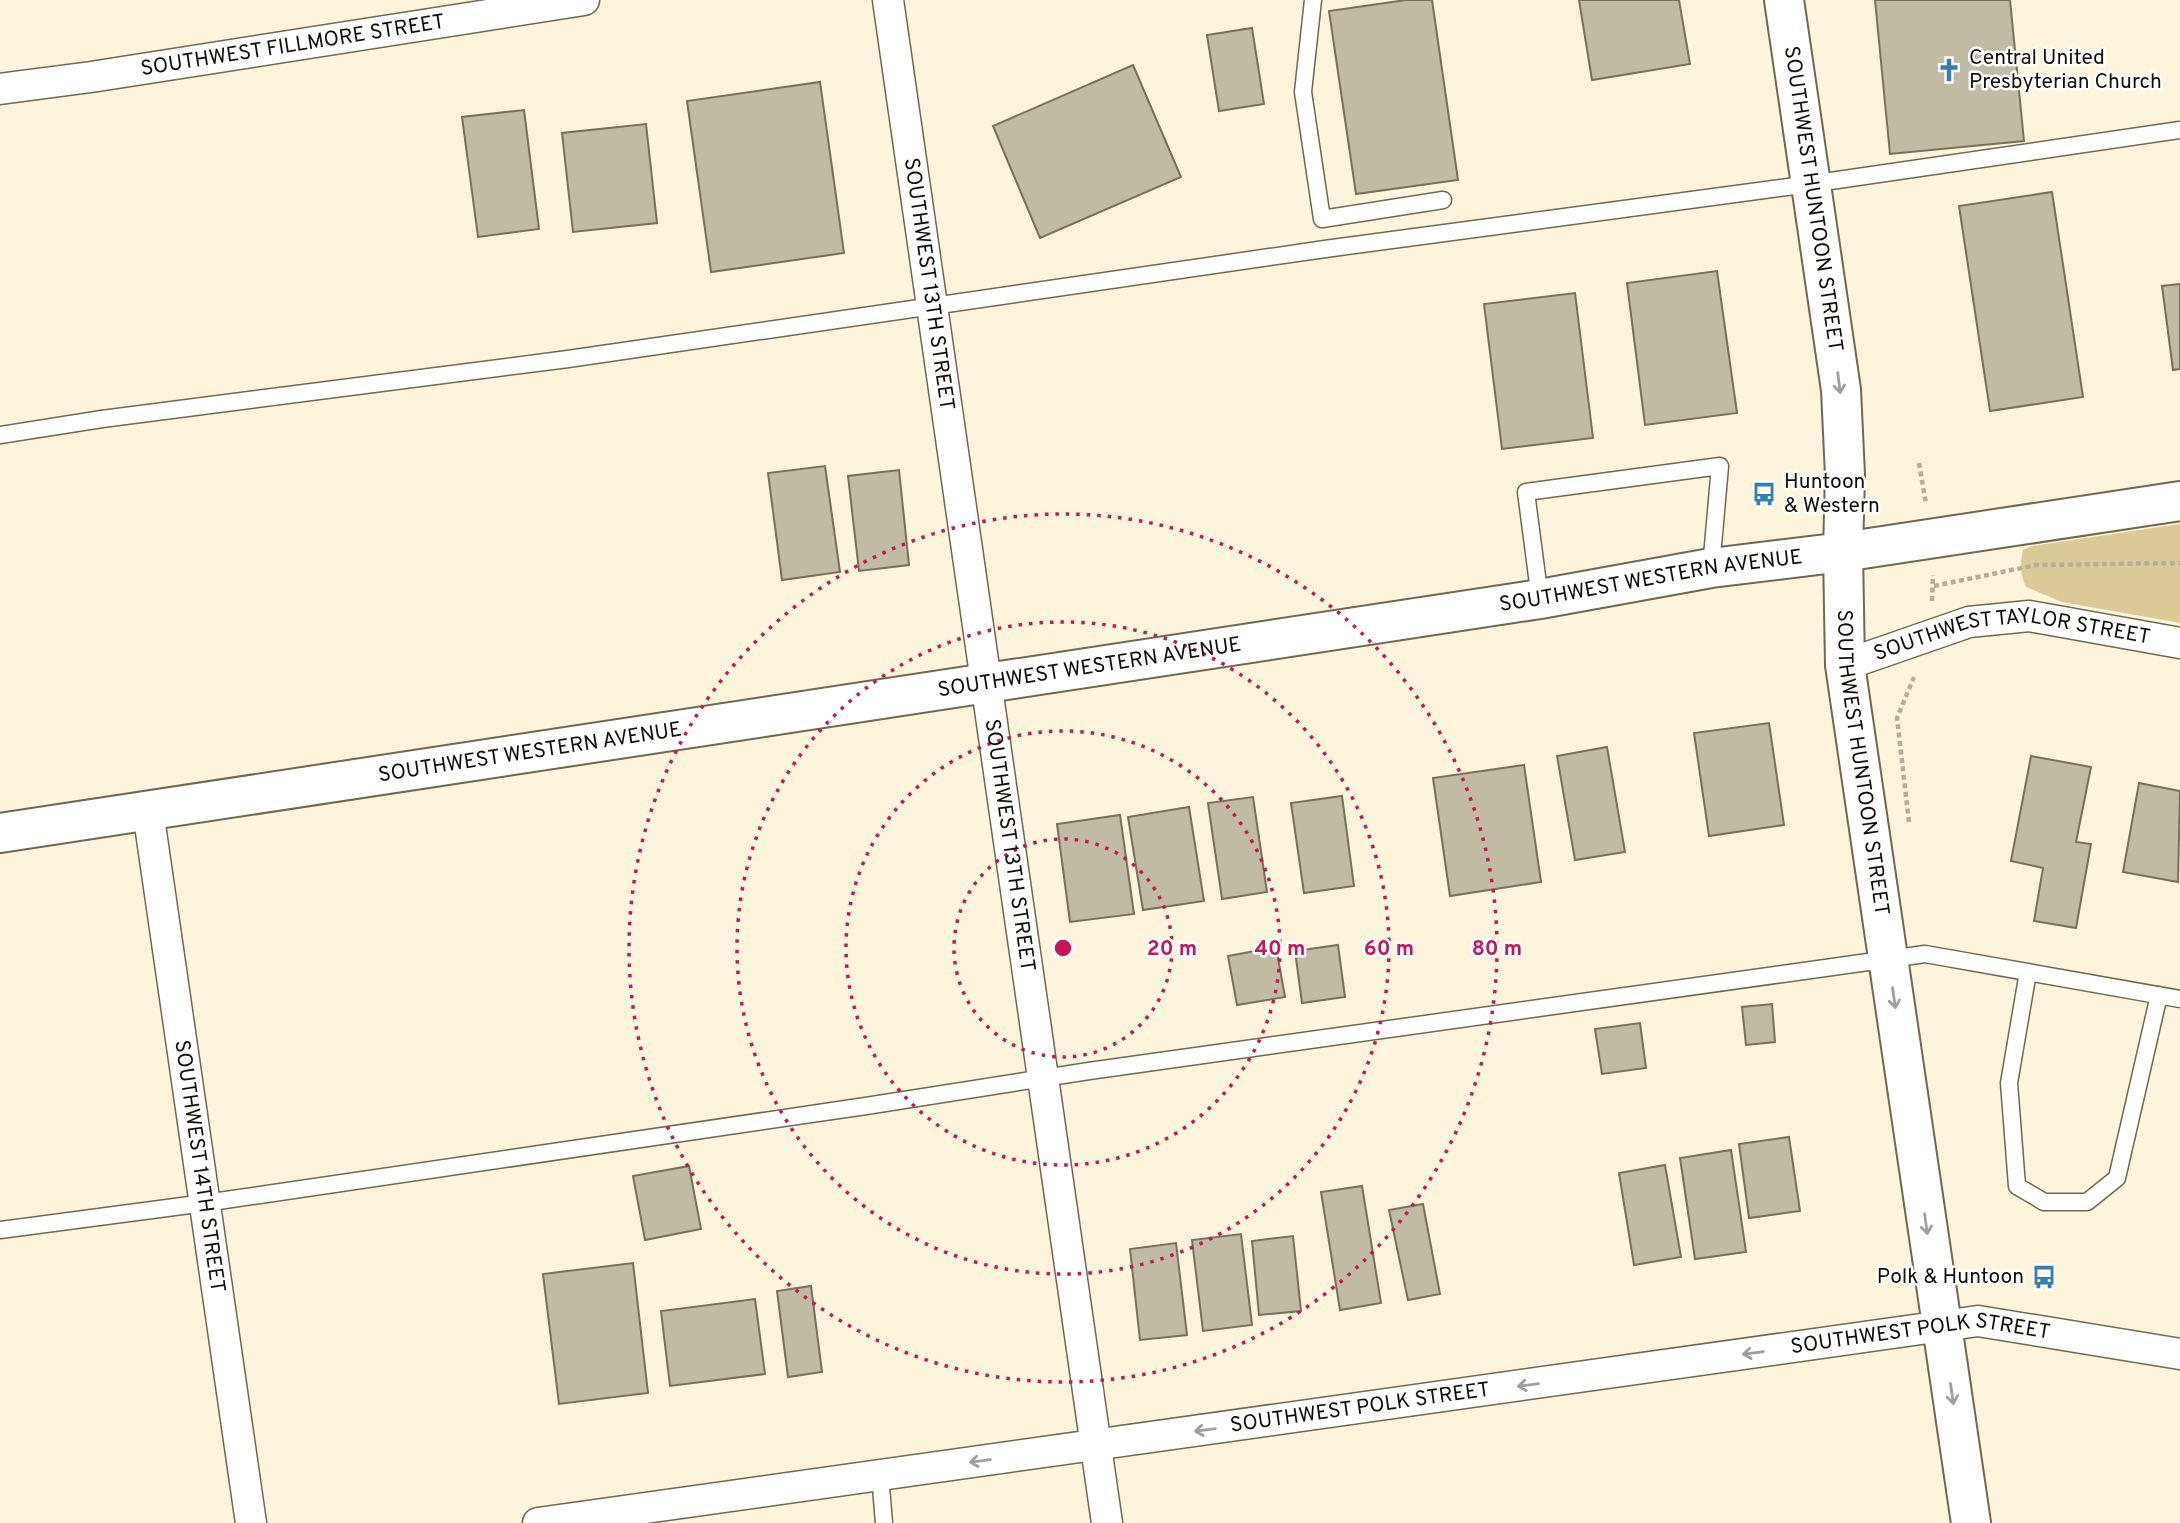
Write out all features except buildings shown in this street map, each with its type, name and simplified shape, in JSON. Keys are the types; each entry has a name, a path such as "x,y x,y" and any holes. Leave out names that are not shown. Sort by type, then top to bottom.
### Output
{"street":[{"name":"SOUTHWEST FILLMORE STREET","path":"0,89 584,0"},
{"name":"SOUTHWEST 13TH STREET","path":"888,0 1107,1523"},
{"name":"SOUTHWEST HUNTOON STREET","path":"1784,0 1841,390 1845,475 1845,665 1971,1523"},
{"name":"SOUTHWEST WESTERN AVENUE","path":"0,833 1540,599 1711,568 1843,552 2180,501"},
{"name":"SOUTHWEST TAYLOR STREET","path":"1845,665 1969,622 2029,616 2180,643"},
{"name":"SOUTHWEST 14TH STREET","path":"148,811 251,1523"},
{"name":"SOUTHWEST POLK STREET","path":"538,1523 1978,1321 2180,1354"}],"lane":[{"path":"1313,0 1303,92 1322,219 1443,200"},
{"path":"0,435 102,419 568,359 1339,247 1811,184 2180,130"},
{"path":"1540,599 1526,492 1720,466 1711,568"},
{"path":"0,1230 205,1203 1044,1078 1925,954 2180,999"},
{"path":"2028,972 2009,1083 2017,1186 2044,1202 2087,1202 2117,1178 2159,995"},
{"path":"880,1475 884,1523"}],"path":[{"path":"1909,823 1897,718 1924,654 1934,586 1931,539 1919,464"},
{"path":"1934,586 2036,565 2180,563"}],"shaded area":[{"path":"2180,524 2180,623 2062,602 2026,587 2024,582 2021,569 2023,550 2032,546"}],"place":[{"name":"Central United Presbyterian Church","path":"1949,70"},
{"name":"Huntoon & Western","path":"1764,494"},
{"name":"Polk & Huntoon","path":"2044,1277"}]}
